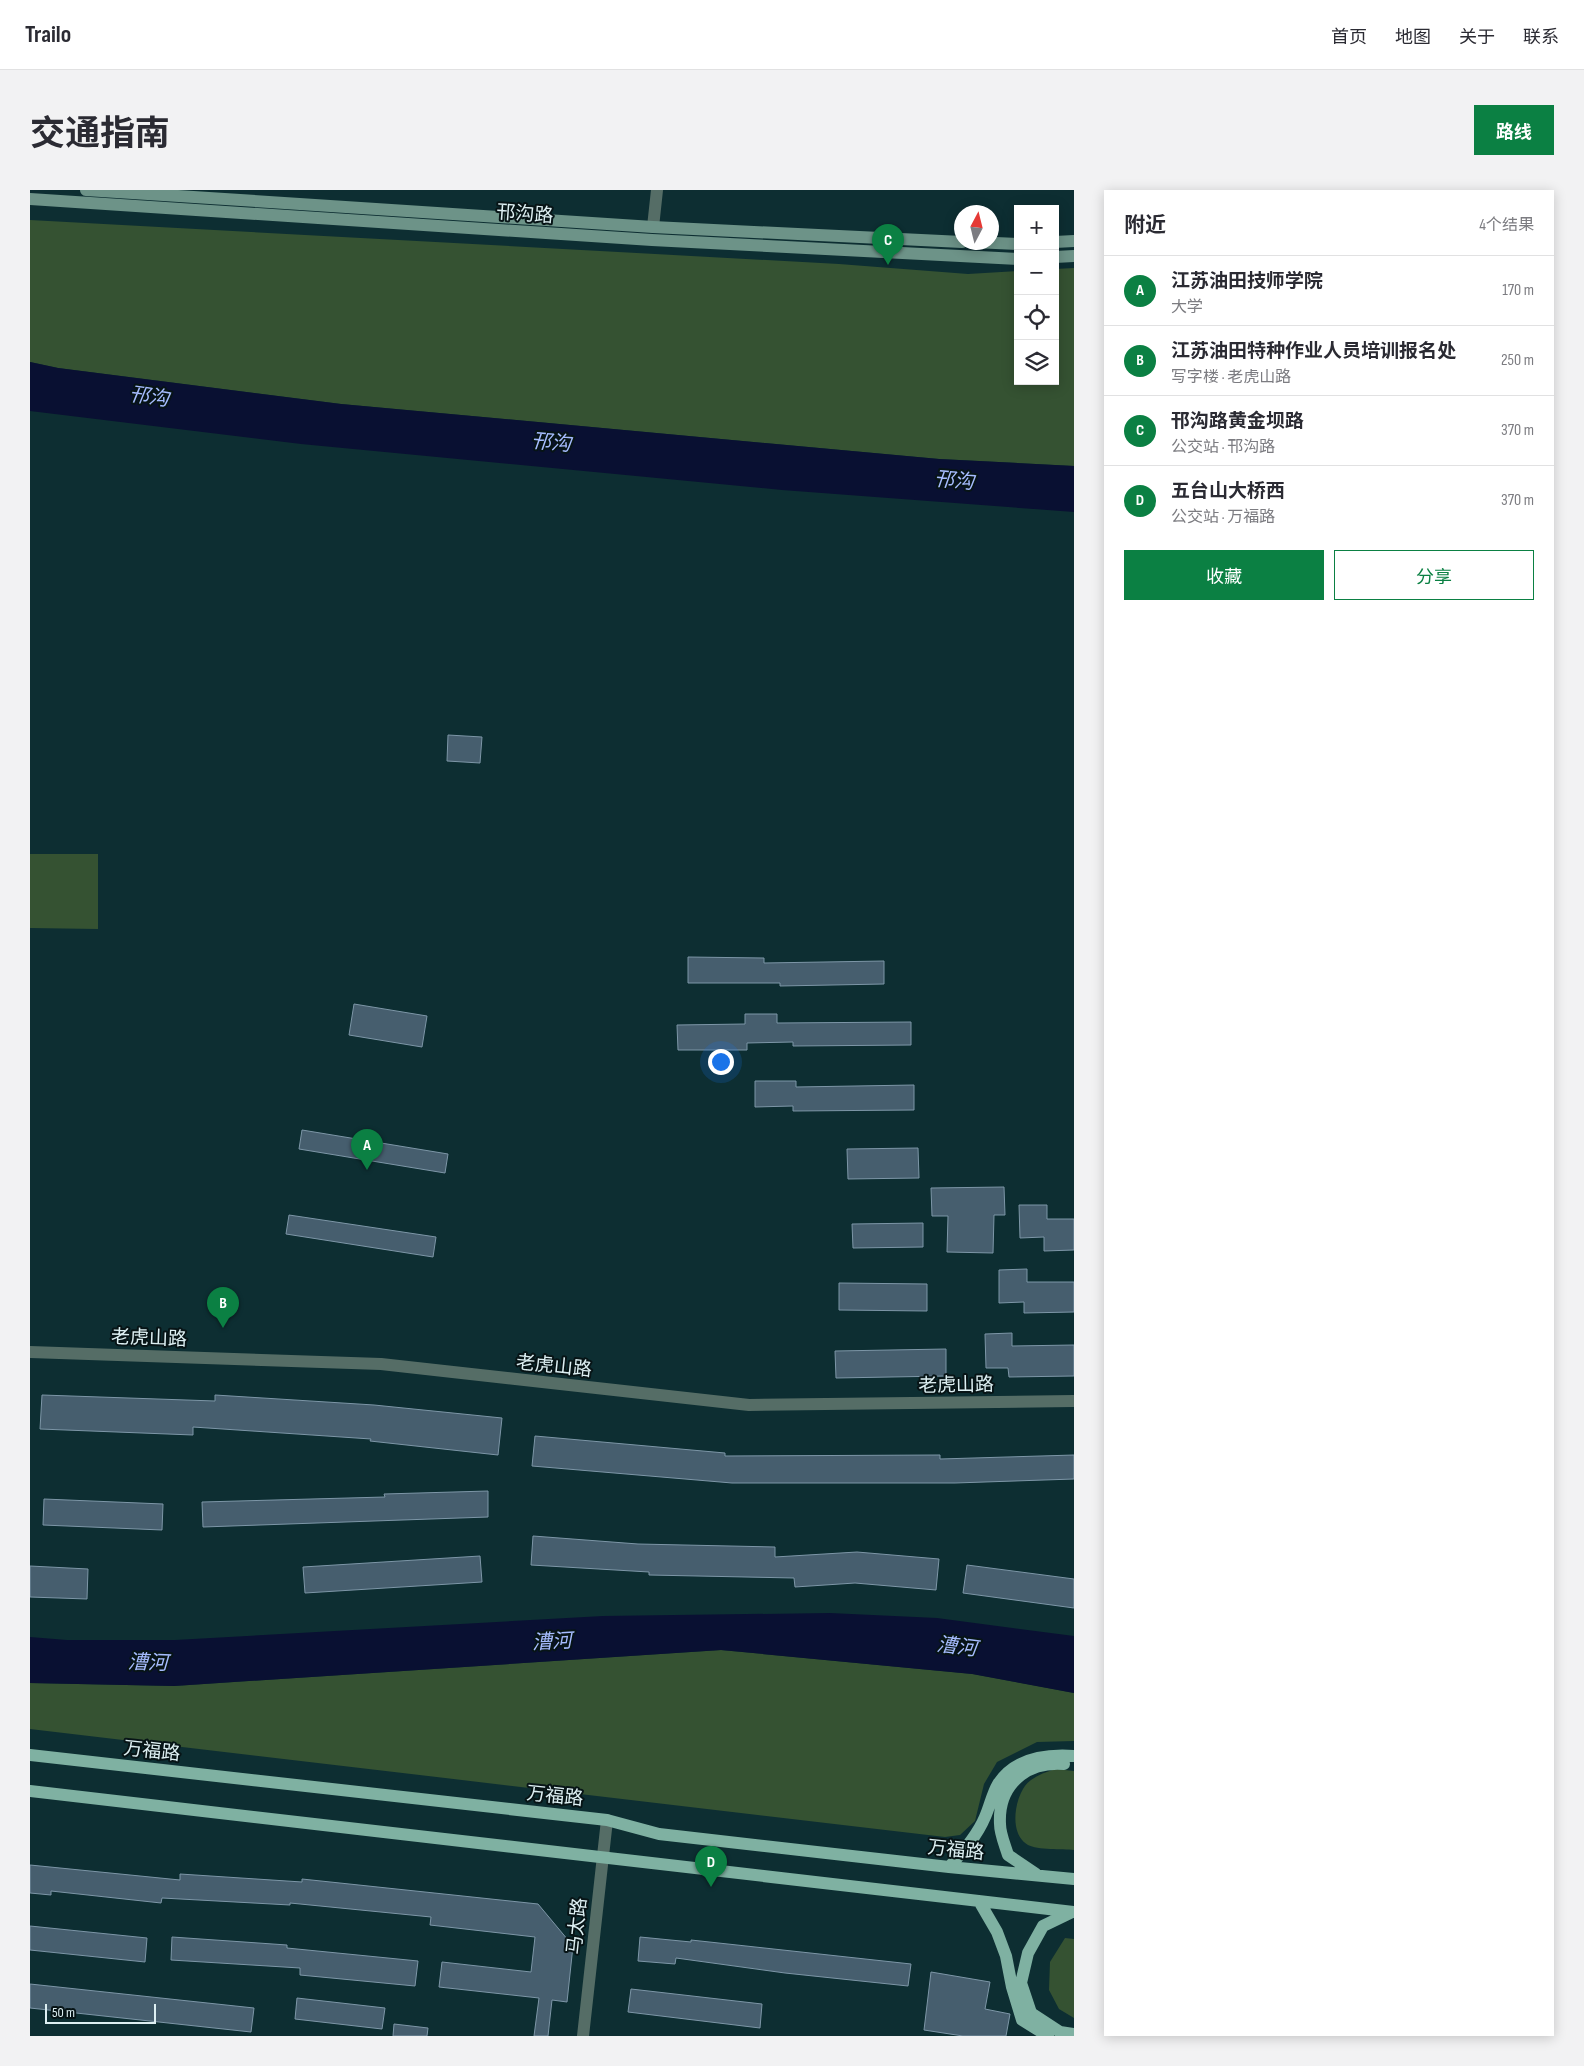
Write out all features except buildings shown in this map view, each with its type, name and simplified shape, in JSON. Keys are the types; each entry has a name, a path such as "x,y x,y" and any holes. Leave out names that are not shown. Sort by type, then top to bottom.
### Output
{"main road":[{"name":"邗沟路","path":"86,190 653,228 954,242"},
{"name":"邗沟路","path":"30,199 652,240 1014,259"},
{"path":"1059,242 1074,241"},
{"path":"999,243 1014,244"},
{"path":"1059,257 1074,256"},
{"path":"949,1868 968,1846 985,1818 998,1784 1010,1771 1030,1759 1055,1754 1074,1756"},
{"name":"万福路","path":"30,1755 606,1820 659,1834 949,1868 1074,1879"},
{"path":"1038,1876 1008,1855 1000,1825 1001,1806 1008,1789 1017,1776 1035,1767 1055,1763 1074,1764"},
{"path":"30,1791 1073,1912"},
{"path":"979,1901 996,1932 1006,1956 1012,1987 1022,2020 1048,2036"},
{"path":"1073,1912 1043,1926 1028,1953 1021,1983 1031,2013 1060,2032 1074,2034"}],"street":[{"path":"653,228 657,190"},
{"name":"老虎山路","path":"30,1352 381,1364 749,1405 1074,1401"},
{"name":"马太路","path":"583,2036 606,1820"}],"green space":[{"path":"30,220 839,264 968,274 1014,271 1014,385 1059,385 1059,269 1074,268 1074,466 939,459 341,404 58,368 30,362"},
{"path":"30,854 98,854 98,929 30,928"},
{"path":"721,1650 973,1674 1074,1693 1074,1741 1037,1742 997,1762 984,1784 975,1821 960,1835 945,1837 30,1729 30,1683 174,1686"},
{"path":"1055,1769 1074,1771 1074,1850 1032,1847 1022,1840 1016,1827 1017,1803 1023,1789 1041,1774"},
{"path":"1065,1938 1074,1939 1074,2018 1059,2009 1049,1990 1050,1962"}],"water":[{"name":"邗沟","path":"30,362 58,368 341,404 939,459 1074,466 1074,512 782,490 301,444 30,411"},
{"name":"漕河","path":"830,1613 937,1618 1074,1636 1074,1693 972,1674 721,1650 174,1686 30,1683 30,1637 67,1640 175,1640 603,1616"}],"place":[{"name":"邗沟路黄金坝路","path":"888,265"},
{"name":"江苏油田技师学院","path":"367,1170"},
{"name":"江苏油田特种作业人员培训报名处","path":"223,1328"},
{"name":"五台山大桥西","path":"711,1887"}]}
